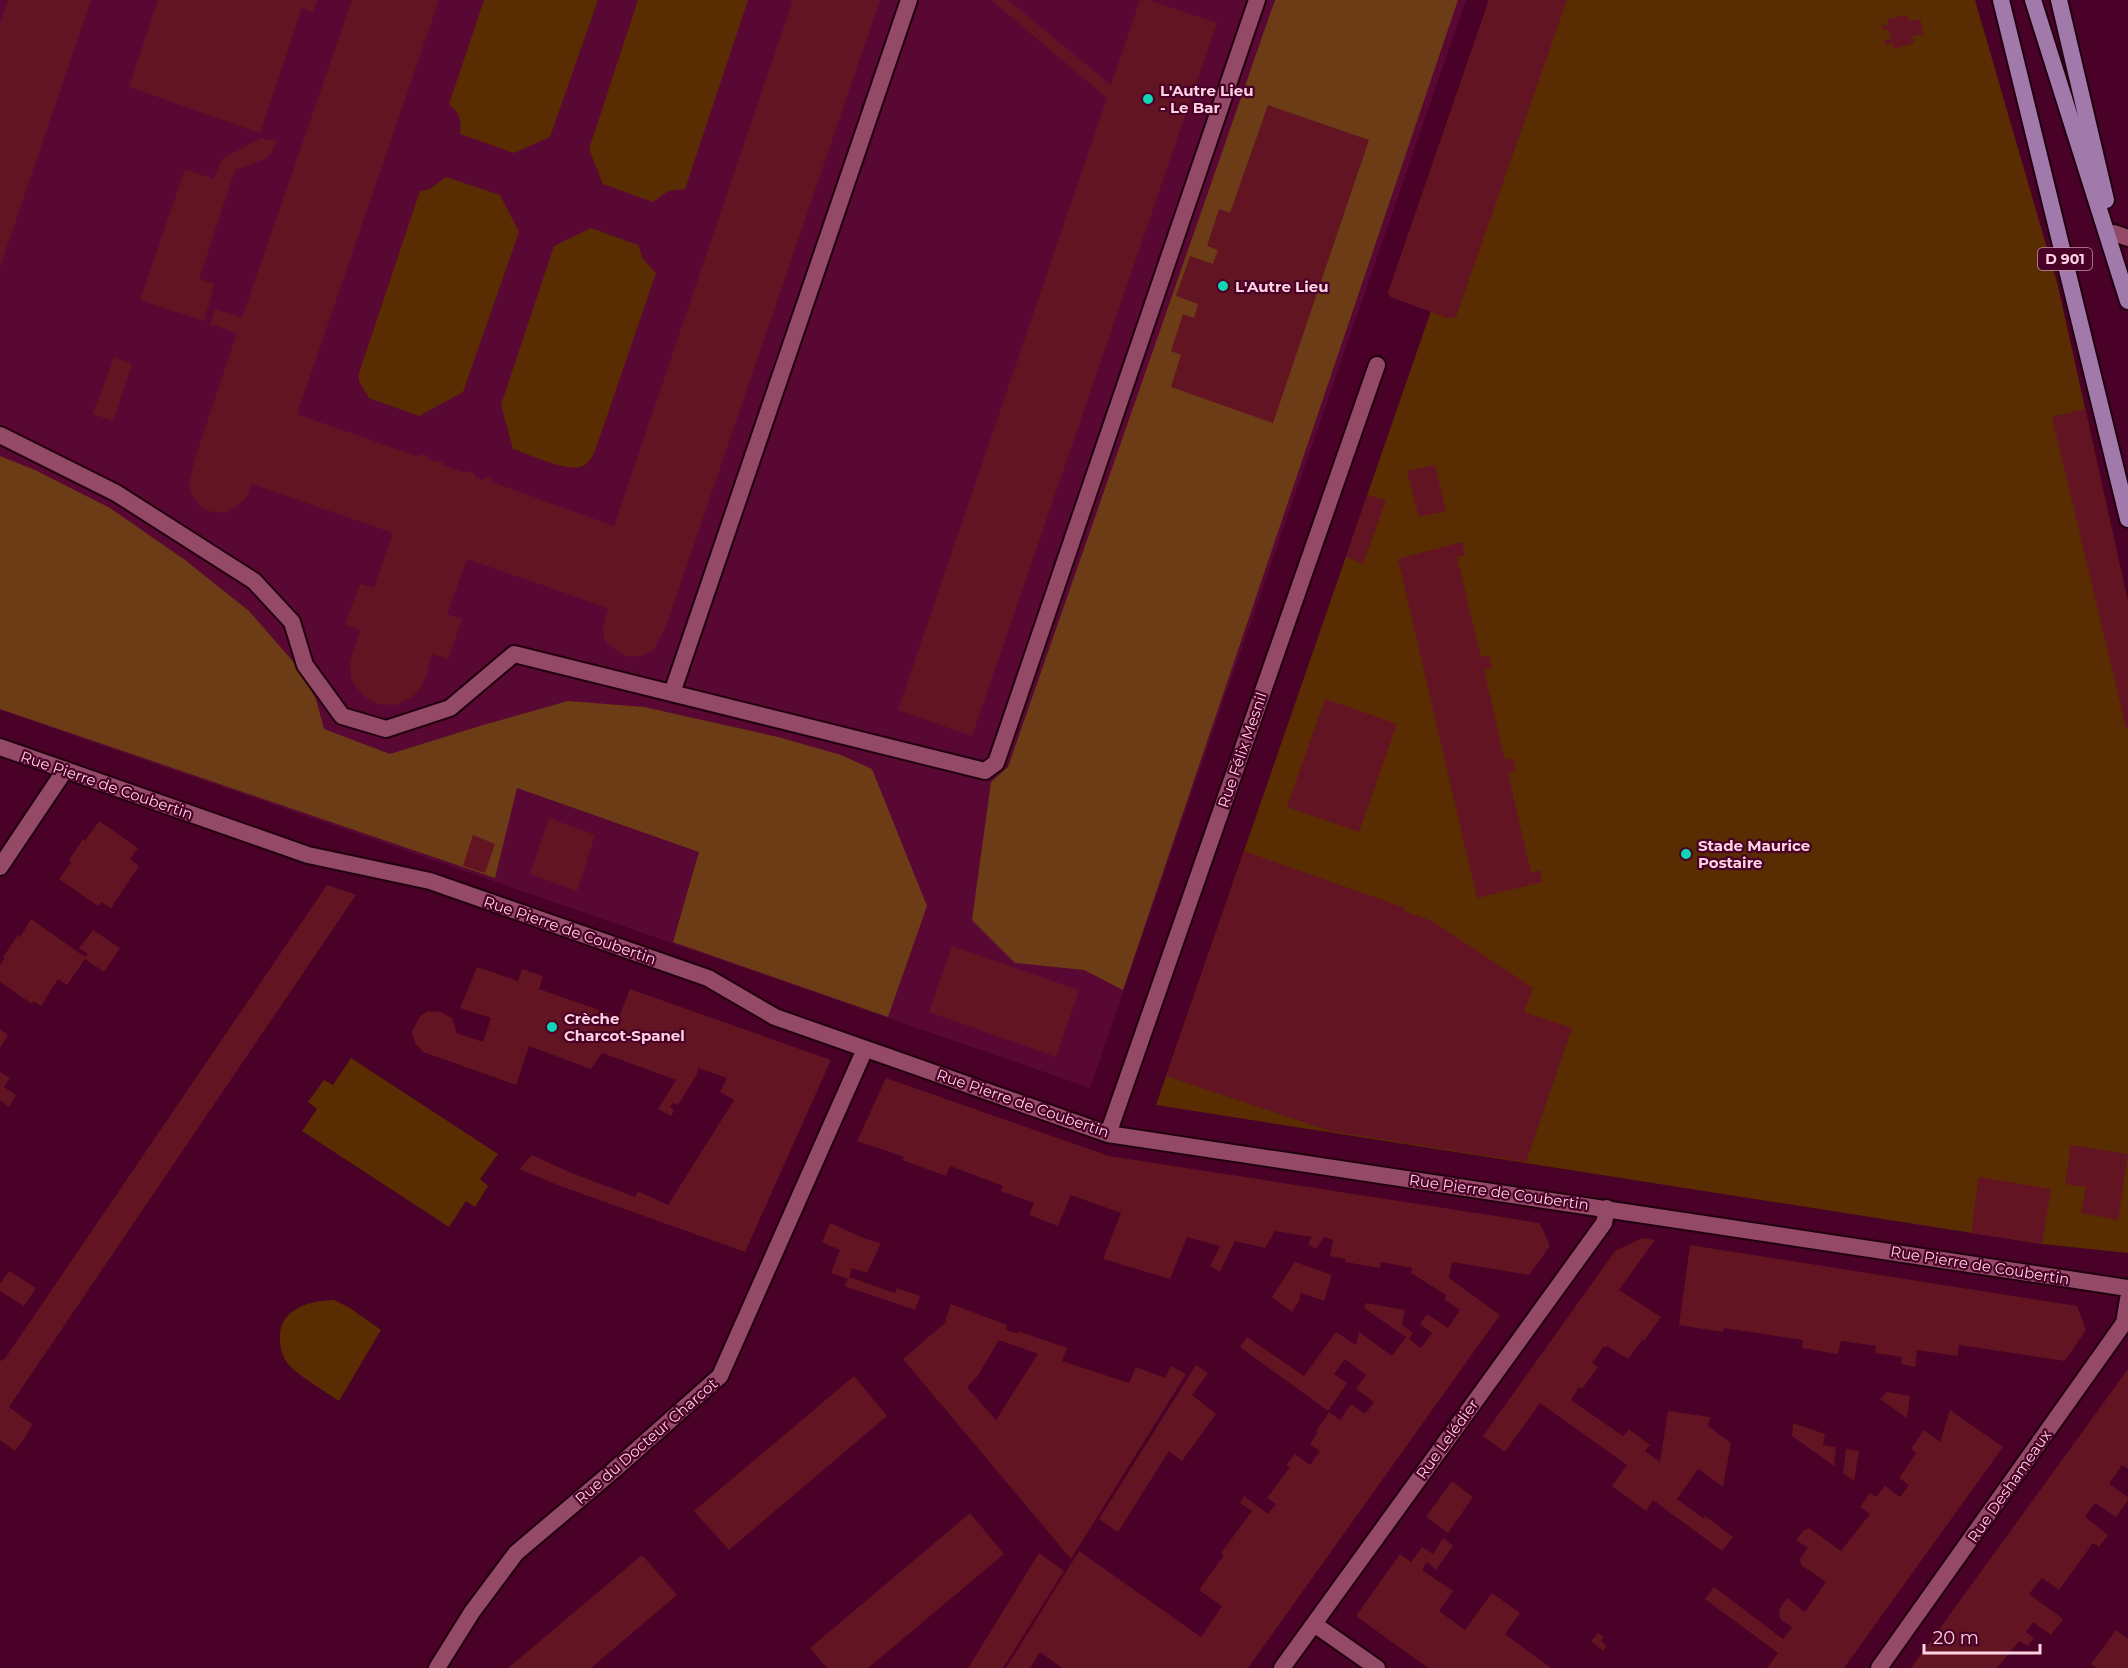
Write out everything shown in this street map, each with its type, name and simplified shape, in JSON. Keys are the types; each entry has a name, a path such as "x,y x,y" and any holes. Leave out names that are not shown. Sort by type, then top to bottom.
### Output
{"main road":[{"name":"D 901","path":"2001,0 2128,519"},
{"name":"D 901","path":"2033,0 2128,301"},
{"path":"2059,0 2121,236 2128,292"}],"street":[{"path":"672,693 909,0"},
{"path":"0,435 116,493 254,581 292,622 305,664 342,716 386,729 450,708 514,654 986,771 996,763 1257,0"},
{"name":"Rue Félix Mesnil","path":"1108,1134 1377,365"},
{"name":"Rue Pierre de Coubertin","path":"0,747 308,855 430,881 697,974 708,978 775,1017 1108,1134 2128,1288"},
{"path":"0,867 65,770"},
{"name":"Rue du Docteur Charcot","path":"438,1668 472,1611 516,1553 720,1376 865,1049"},
{"name":"Rue Lelédier","path":"1282,1668 1604,1223 1607,1208"},
{"name":"Rue Deshameaux","path":"1879,1668 2124,1323 2128,1299"},
{"path":"1314,1624 1377,1668"}],"shaded area":[{"path":"0,0 1466,0 1090,1088 0,710"},
{"path":"484,0 598,0 550,137 514,153 460,134 459,117 449,104"},
{"path":"638,0 748,0 685,189 668,191 653,202 603,184 589,149"},
{"path":"1275,0 1458,0 1123,990 1084,970 1015,963 972,920 991,782 1008,767"},
{"name":"Stade Maurice Postaire","path":"1489,0 1975,0 2058,286 2128,602 2128,1253 2042,1244 1156,1105 1431,311 1391,297 1388,293"},
{"path":"446,177 500,195 519,232 463,392 419,416 369,398 359,381 359,373 420,191 430,189"},
{"path":"591,228 638,245 643,259 656,273 595,451 589,462 583,466 568,467 513,449 501,405 554,246"},
{"path":"0,456 35,470 110,508 185,560 249,611 297,666 316,699 324,729 390,754 568,701 644,707 778,737 841,755 872,769 927,906 888,1017 673,942 699,852 517,788 495,878 0,709"},
{"path":"351,1058 498,1154 480,1179 488,1186 475,1207 466,1201 449,1227 302,1131 317,1109 308,1102 324,1080 333,1085"},
{"path":"334,1300 350,1308 381,1330 339,1401 289,1365 283,1355 280,1342 282,1325 292,1312 307,1304"}],"building":[{"path":"8,0 91,0 0,267 0,24"},
{"path":"158,0 317,0 313,12 302,8 260,133 129,87"},
{"path":"352,0 439,0 297,414 419,457 420,454 428,456 427,459 436,462 437,460 444,463 443,465 466,473 467,471 475,473 474,476 484,480 485,476 493,480 492,482 614,526 793,0 880,0 665,629 653,650 644,655 633,657 623,655 608,644 604,638 603,626 608,608 467,559 447,614 462,619 448,659 432,654 426,677 412,697 396,705 378,704 363,696 351,679 350,662 360,630 345,624 360,584 374,588 393,533 252,484 245,499 232,510 224,513 208,511 201,507 191,494 189,482 193,464 237,333 210,324 215,309 242,318"},
{"path":"991,0 1008,0 1111,85 1140,0 1149,0 1217,23 972,736 898,710 1107,98"},
{"path":"1489,0 1567,0 1456,317 1450,319 1391,297 1388,293"},
{"path":"1907,15 1909,21 1920,19 1924,34 1912,36 1914,43 1893,49 1893,43 1885,45 1885,40 1891,38 1889,29 1883,30 1882,26 1888,25 1887,19"},
{"path":"1268,105 1369,140 1273,423 1171,387 1181,355 1171,351 1183,314 1194,318 1198,304 1176,296 1190,256 1213,264 1218,250 1207,246 1219,209 1230,213"},
{"path":"262,138 277,140 267,158 235,170 199,279 214,284 204,321 140,300 185,169 213,179 223,158"},
{"path":"114,357 132,364 113,421 93,414"},
{"path":"2085,409 2128,602 2128,727 2126,728 2052,417"},
{"path":"1435,465 1446,511 1419,517 1407,471"},
{"path":"1367,495 1386,500 1363,564 1346,557"},
{"path":"1462,542 1465,555 1457,557 1481,657 1490,656 1492,668 1484,670 1505,760 1513,758 1516,771 1508,773 1531,873 1540,870 1542,882 1477,898 1398,559"},
{"path":"1325,699 1397,724 1359,832 1287,807"},
{"path":"549,818 595,835 577,891 530,874"},
{"path":"99,821 138,848 130,859 139,866 111,908 101,902 98,906 59,879 83,839 85,841"},
{"path":"473,835 495,844 485,873 463,866"},
{"path":"1244,851 1405,908 1404,911 1432,921 1533,988 1524,1012 1572,1028 1526,1162 1330,1131 1166,1076"},
{"path":"327,885 356,895 9,1407 32,1424 15,1451 0,1440 0,1362 4,1360"},
{"path":"31,919 85,957 88,954 79,948 93,930 120,948 104,972 85,959 67,985 58,979 41,1006 34,1001 32,1004 0,982 0,965 5,958 3,957 18,935 20,937"},
{"path":"952,946 1079,990 1056,1057 929,1012"},
{"path":"477,967 518,981 522,969 543,976 539,989 619,1017 630,989 831,1060 745,1252 560,1186 519,1169 532,1155 635,1197 638,1191 668,1205 734,1100 720,1092 727,1078 698,1068 697,1074 678,1105 673,1103 670,1107 674,1111 671,1116 658,1109 676,1080 602,1053 591,1069 529,1046 516,1085 423,1052 415,1043 412,1032 420,1016 428,1011 441,1012 452,1018 457,1033 483,1042 491,1018 460,1008"},
{"path":"0,1029 8,1035 0,1048"},
{"path":"0,1072 10,1078 4,1087 16,1095 9,1107 0,1100"},
{"path":"886,1078 1109,1156 1540,1223 1550,1246 1529,1275 1452,1262 1449,1278 1500,1315 1248,1668 1062,1668 1040,1652 1030,1668 1006,1668 1079,1551 1201,1637 1222,1606 1199,1590 1224,1555 1221,1553 1252,1511 1240,1503 1244,1496 1268,1514 1276,1504 1267,1498 1290,1467 1286,1465 1295,1454 1310,1465 1320,1451 1310,1444 1329,1412 1340,1420 1351,1404 1365,1414 1374,1402 1356,1389 1366,1375 1345,1359 1334,1374 1347,1383 1328,1411 1240,1347 1247,1337 1304,1376 1336,1332 1356,1345 1359,1332 1392,1356 1406,1337 1364,1308 1366,1303 1405,1310 1402,1325 1413,1333 1409,1339 1421,1348 1432,1333 1420,1324 1427,1314 1448,1328 1460,1310 1445,1300 1446,1295 1411,1273 1412,1268 1381,1262 1380,1268 1345,1262 1345,1259 1330,1256 1333,1240 1324,1237 1316,1249 1308,1244 1312,1237 1275,1231 1265,1248 1235,1241 1220,1272 1210,1266 1220,1246 1187,1237 1170,1279 1103,1259 1121,1213 1071,1195 1058,1226 1029,1215 1034,1203 1001,1191 1003,1186 950,1166 946,1176 902,1160 904,1157 857,1141"},
{"path":"2071,1145 2128,1154 2118,1220 2081,1213 2086,1187 2065,1184"},
{"path":"1979,1177 2051,1189 2042,1244 1971,1233"},
{"path":"830,1223 881,1243 867,1273 852,1268 849,1277 895,1293 897,1288 920,1296 915,1310 844,1286 848,1279 831,1273 840,1250 822,1242"},
{"path":"1642,1238 1655,1240 1619,1290 1661,1317 1628,1359 1604,1346 1592,1363 1598,1367 1582,1389 1579,1387 1571,1400 1623,1436 1629,1429 1650,1445 1645,1451 1660,1462 1668,1411 1710,1417 1708,1426 1731,1443 1723,1487 1698,1469 1677,1499 1733,1537 1722,1551 1653,1500 1646,1511 1612,1486 1627,1465 1540,1403 1505,1452 1483,1436 1615,1251"},
{"path":"1690,1245 2077,1306 2086,1330 2065,1361 1959,1345 1958,1356 1917,1350 1915,1367 1901,1364 1902,1357 1875,1353 1876,1346 1841,1341 1838,1354 1802,1348 1803,1340 1724,1328 1723,1332 1679,1325"},
{"path":"1295,1262 1332,1275 1324,1301 1301,1293 1299,1297 1301,1298 1292,1312 1272,1297"},
{"path":"9,1271 36,1288 24,1306 0,1291 0,1284"},
{"path":"951,1304 1007,1325 1006,1330 1017,1334 1018,1331 1067,1348 1062,1361 1129,1383 1136,1367 1165,1378 1171,1366 1186,1374 1071,1559 903,1359 947,1321 945,1321","holes":["999,1340 1038,1354 996,1420 967,1387 977,1377"]},
{"path":"1196,1365 1208,1373 1192,1395 1216,1414 1182,1461 1169,1451 1118,1532 1099,1519"},
{"path":"2128,1369 2128,1469 2122,1465 2109,1484 2128,1497 2128,1500 2116,1517 2095,1503 2085,1517 2108,1535 2099,1547 2093,1543 2059,1590 2042,1578 2029,1594 2063,1619 2051,1635 2033,1622 2026,1632 2034,1638 2028,1646 2019,1641 1997,1668 1911,1668"},
{"path":"854,1376 887,1416 729,1550 694,1511"},
{"path":"1887,1392 1910,1396 1907,1418 1880,1399"},
{"path":"1950,1410 2003,1447 1844,1668 1767,1668 1778,1653 1705,1599 1714,1587 1783,1639 1792,1627 1780,1619 1779,1610 1787,1598 1805,1612 1826,1582 1801,1565 1800,1558 1808,1548 1796,1540 1804,1530 1809,1528 1841,1551 1870,1514 1860,1507 1870,1493 1876,1497 1885,1486 1900,1497 1909,1485 1899,1478 1916,1453 1911,1449 1924,1430 1940,1442"},
{"path":"1793,1423 1825,1434 1823,1445 1836,1447 1834,1466 1792,1436"},
{"path":"1846,1449 1859,1451 1854,1481 1843,1473"},
{"path":"1452,1481 1473,1497 1448,1533 1426,1517"},
{"path":"970,1513 1004,1554 868,1668 827,1668 810,1648"},
{"path":"1443,1538 1453,1546 1436,1570 1427,1562 1422,1570 1453,1591 1439,1611 1465,1630 1492,1593 1520,1613 1505,1634 1551,1668 1428,1668 1356,1616 1400,1554 1411,1562 1422,1547 1433,1554"},
{"path":"1039,1553 1064,1571 1003,1668 968,1668"},
{"path":"642,1555 677,1595 591,1668 508,1668"},
{"path":"2116,1630 2128,1639 2128,1668 2097,1668 2091,1664"},
{"path":"1598,1633 1604,1637 1601,1641 1607,1646 1603,1651 1591,1641"}],"place":[{"name":"L'Autre Lieu - Le Bar","path":"1148,99"},
{"name":"L'Autre Lieu","path":"1223,286"},
{"name":"Stade Maurice Postaire","path":"1686,854"},
{"name":"Crèche Charcot-Spanel","path":"552,1027"}]}
